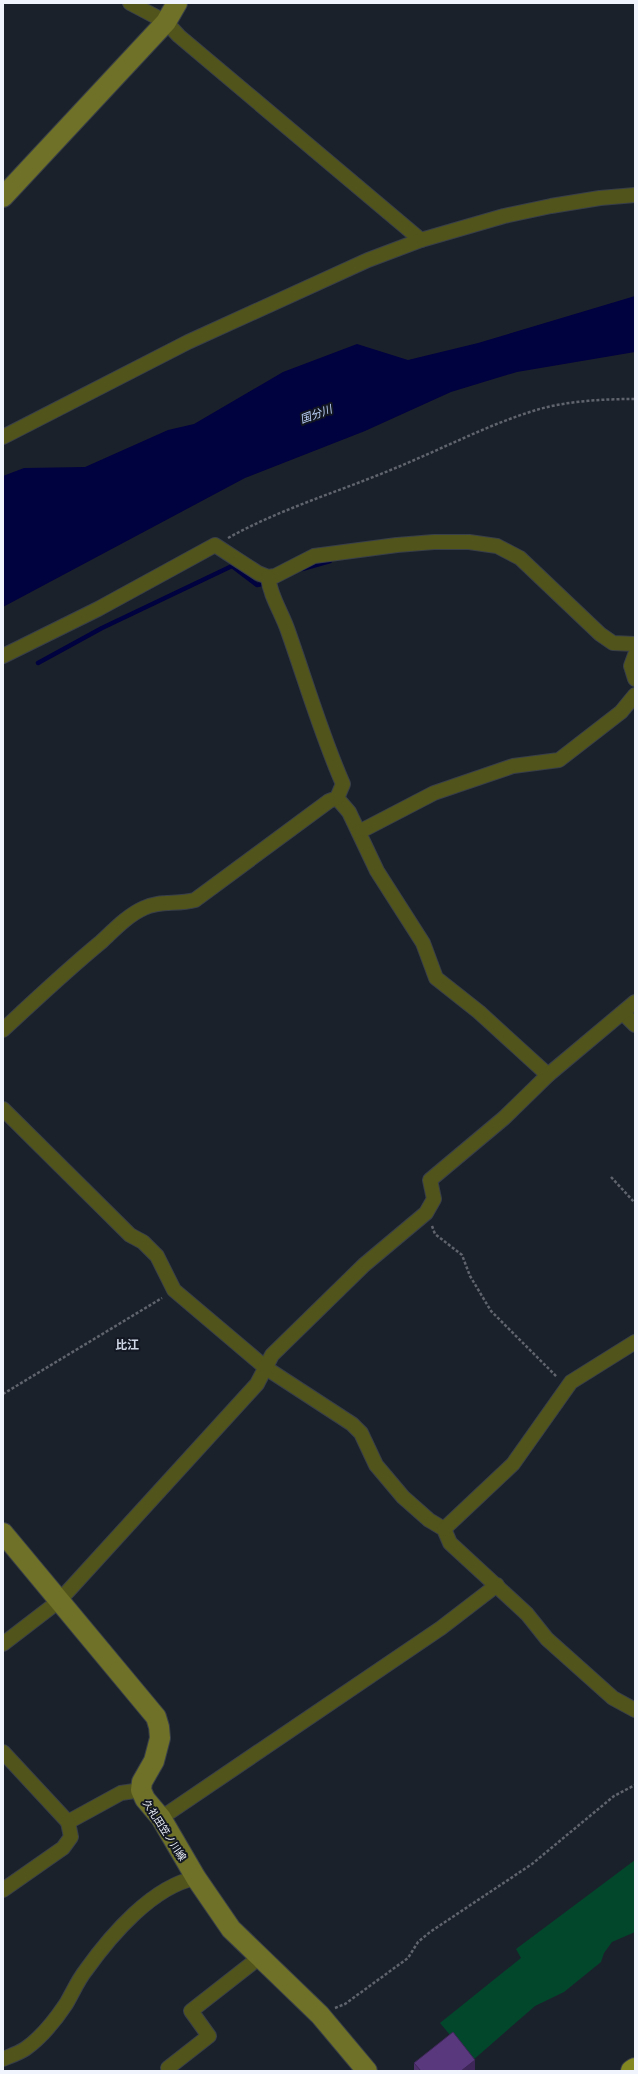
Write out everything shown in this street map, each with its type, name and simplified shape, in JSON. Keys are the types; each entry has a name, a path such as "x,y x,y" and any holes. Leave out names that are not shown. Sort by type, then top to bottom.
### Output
{"main road":[{"path":"3,197 166,22 177,3"},
{"name":"久礼田笠ノ川線","path":"3,1533 156,1717 159,1726 160,1738 154,1761 142,1782 141,1790 145,1799 161,1818 196,1878 231,1929 320,2015 367,2071"}],"street":[{"path":"130,3 166,22 179,36 421,240"},
{"path":"3,437 188,342 368,260 421,240 504,216 545,207 600,198 635,195"},
{"path":"268,581 314,556 397,545 434,542 462,542 497,546 520,558 600,634 613,643 635,652 631,666 635,679"},
{"path":"3,656 98,609 215,545 268,581 343,784 337,798 328,801 195,900 183,904 156,904 145,907 132,915 75,964 3,1030"},
{"path":"359,832 434,793 513,766 559,760 621,712 635,695"},
{"path":"337,798 348,812 359,832 377,871 423,943 436,978 479,1012 548,1075"},
{"path":"3,1644 59,1601 257,1384 272,1356 364,1265 426,1213 434,1199 430,1180 504,1118 548,1075 635,1002"},
{"path":"623,1013 635,1025"},
{"path":"3,1109 130,1235 143,1242 157,1256 174,1290 266,1368 352,1424 360,1433 376,1465 403,1497 429,1520 444,1529 450,1543 527,1614 547,1639 613,1698 635,1710"},
{"path":"444,1529 513,1464 571,1382 635,1342"},
{"path":"161,1818 441,1628 497,1585"},
{"path":"3,1752 68,1822 71,1837 63,1848 3,1890"},
{"path":"68,1822 121,1793 141,1790"},
{"path":"3,2059 25,2049 47,2028 65,2005 86,1970 118,1932 151,1899 182,1880 196,1878"},
{"path":"168,2068 209,2036 191,2011 260,1957"}],"path":[{"path":"215,545 251,525 393,470 534,410 570,403 635,399"},
{"path":"611,1178 635,1203"},
{"path":"426,1213 435,1234 462,1255 470,1276 490,1311 567,1388"},
{"path":"3,1394 35,1376 174,1290"},
{"path":"320,2015 345,2004 408,1958 418,1942 430,1932 532,1864 614,1796 635,1785"}],"green space":[{"path":"635,1860 635,1932 612,1942 604,1953 601,1962 564,1992 535,2006 472,2061 440,2023 521,1958 516,1949"}],"water":[{"name":"国分川","path":"635,296 635,352 517,372 451,392 365,431 245,478 3,607 3,476 24,468 85,467 168,430 194,424 283,372 357,344 408,360 478,343"}],"building":[{"path":"453,2032 475,2060 461,2071 421,2071 414,2063"}],"waterway":[{"path":"302,569 330,561"},
{"path":"38,663 102,628 232,566 257,585 268,583"}],"district":[{"name":"比江","path":"127,1345"}]}
